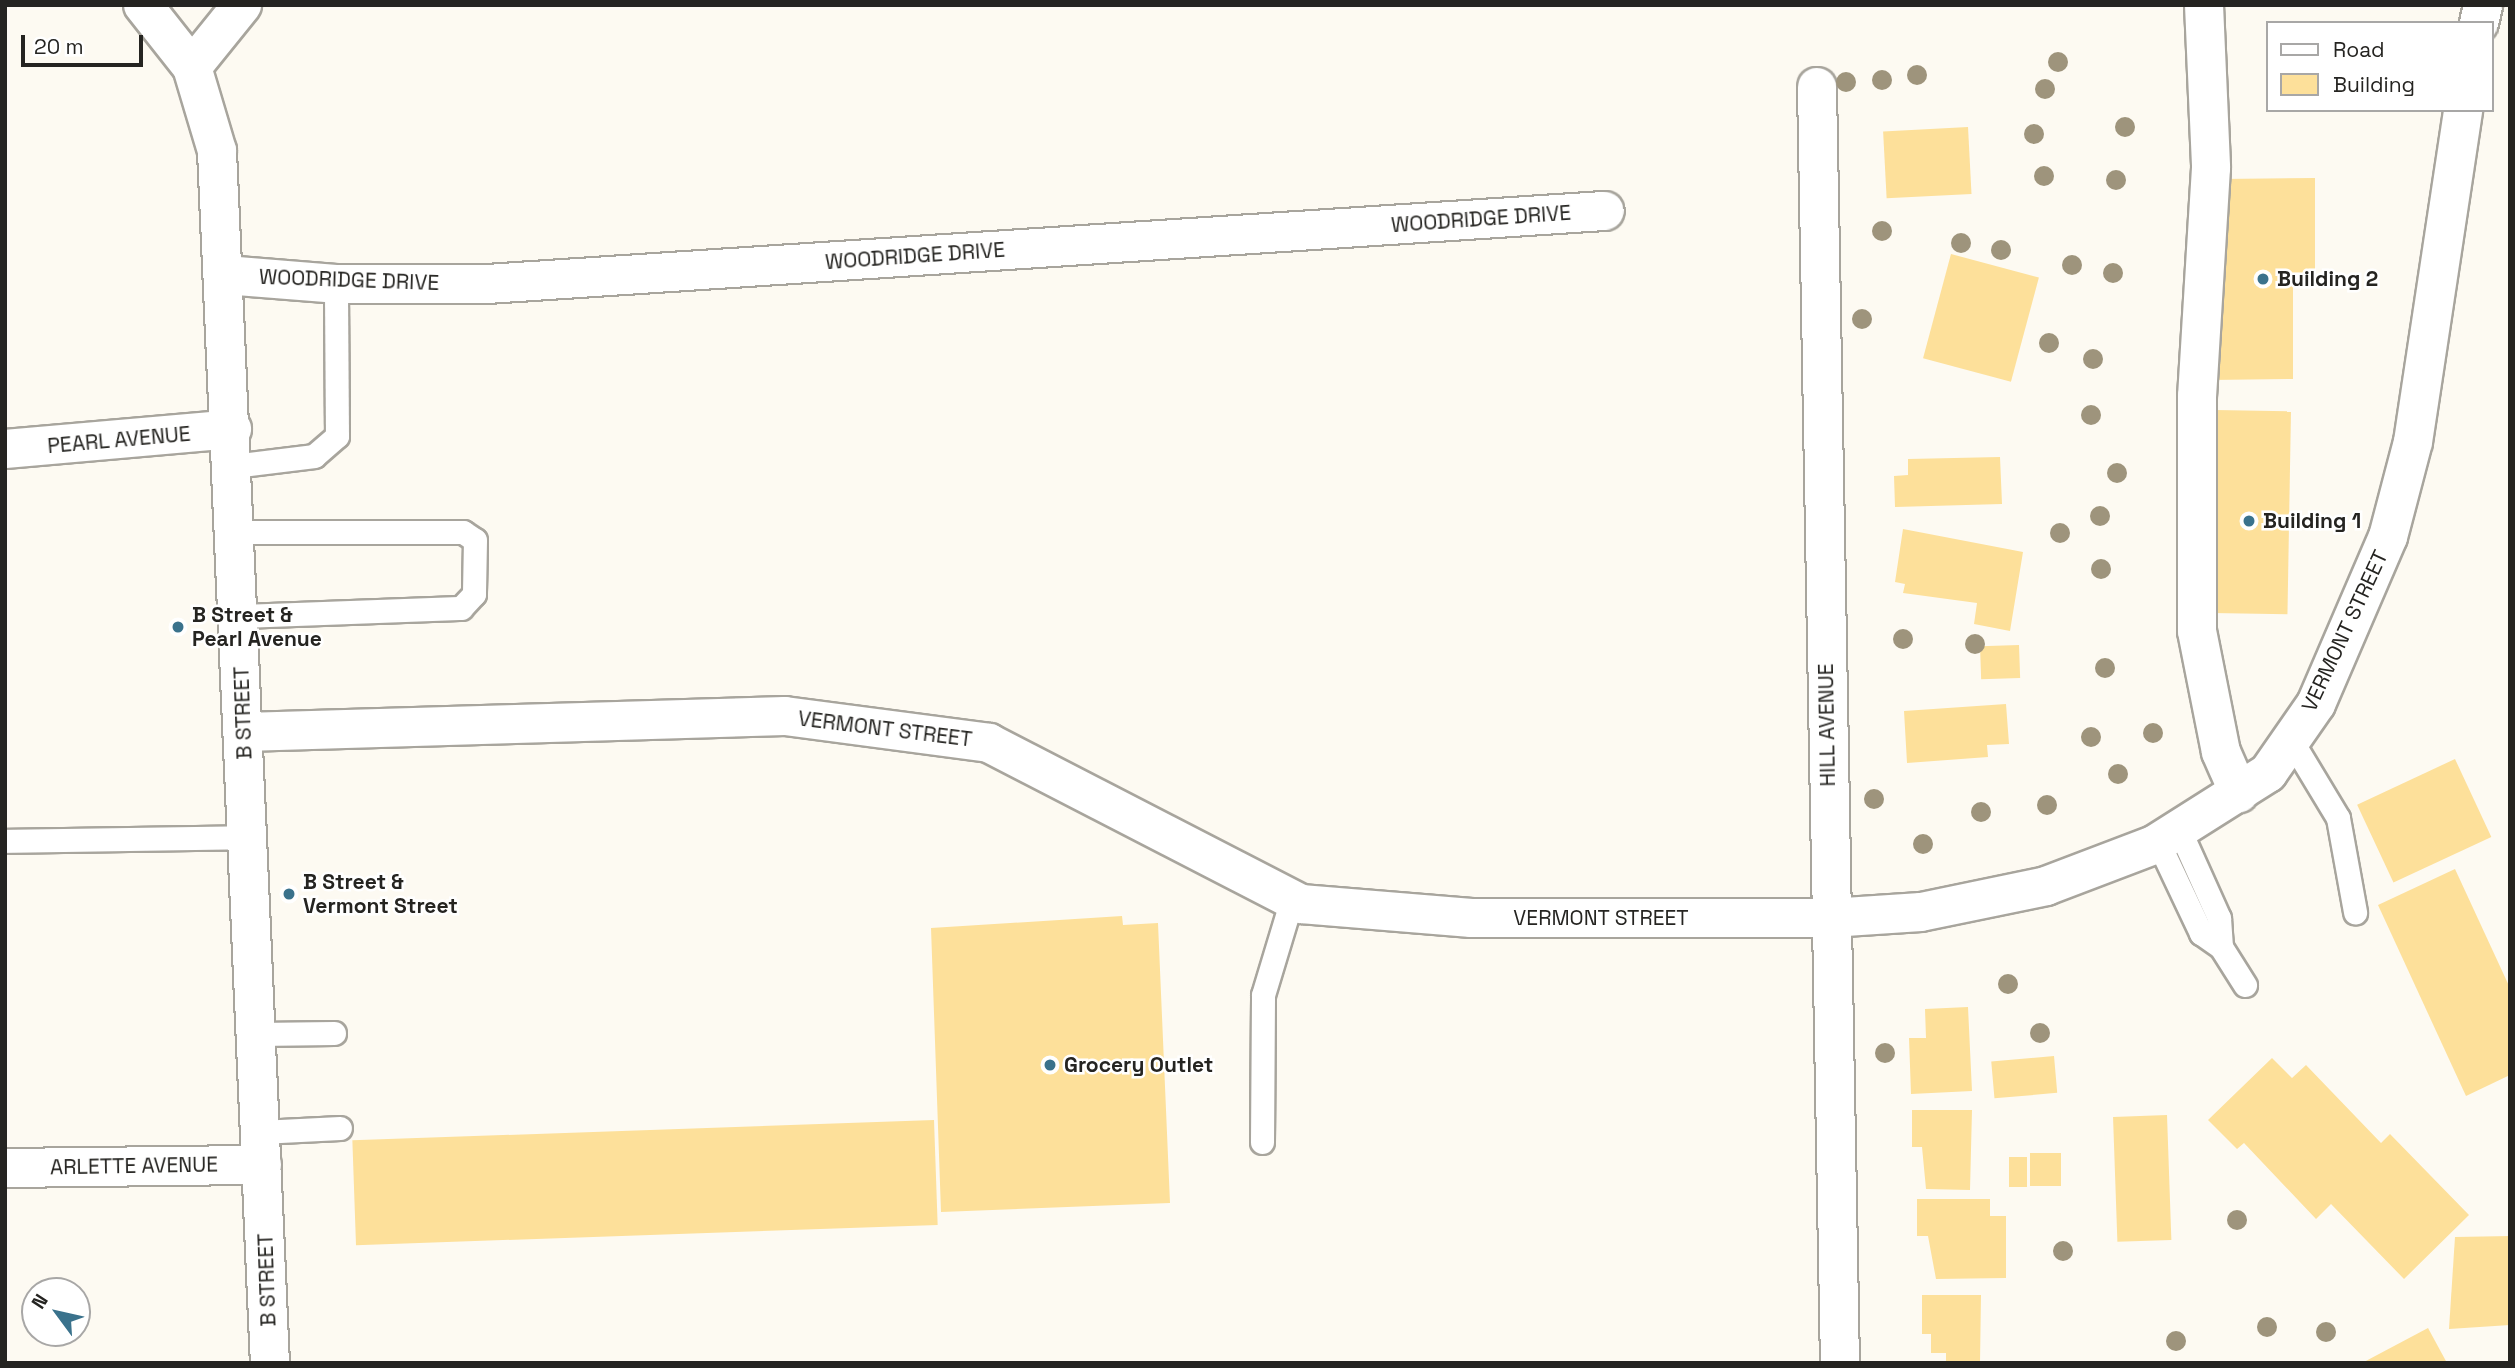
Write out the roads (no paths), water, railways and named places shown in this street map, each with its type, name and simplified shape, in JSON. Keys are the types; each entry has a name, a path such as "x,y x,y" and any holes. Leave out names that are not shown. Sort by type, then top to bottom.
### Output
{"street":[{"path":"143,5 192,67 242,5"},
{"path":"2204,5 2211,169 2197,396 2197,631 2221,752 2239,793"},
{"name":"B STREET","path":"192,67 217,151 225,275 270,1363"},
{"name":"HILL AVENUE","path":"1817,87 1840,1363"},
{"name":"VERMONT STREET","path":"244,732 785,716 989,743 1292,899 1471,918 1830,918 1921,912 2046,886 2169,836 2239,793 2268,773 2316,704 2388,537 2413,442 2463,112"},
{"name":"WOODRIDGE DRIVE","path":"225,275 335,284 499,283 1605,211"},
{"name":"PEARL AVENUE","path":"5,449 232,429"},
{"name":"ARLETTE AVENUE","path":"5,1168 261,1149"}],"lane":[{"path":"233,466 314,456 337,436 335,284"},
{"path":"236,532 463,532 475,540 474,594 461,608 239,615"},
{"path":"2291,740 2338,818 2355,912"},
{"path":"5,841 248,836"},
{"path":"2169,836 2219,918 2221,947 2245,985"},
{"path":"1262,1142 1263,995 1292,899"},
{"path":"257,1034 334,1033"},
{"path":"261,1149 340,1128"}],"place":[{"name":"Building 2","path":"2263,279"},
{"name":"Building 1","path":"2249,521"},
{"name":"B Street & Pearl Avenue","path":"178,627"},
{"name":"B Street & Vermont Street","path":"289,894"},
{"name":"Grocery Outlet","path":"1050,1065"}]}
